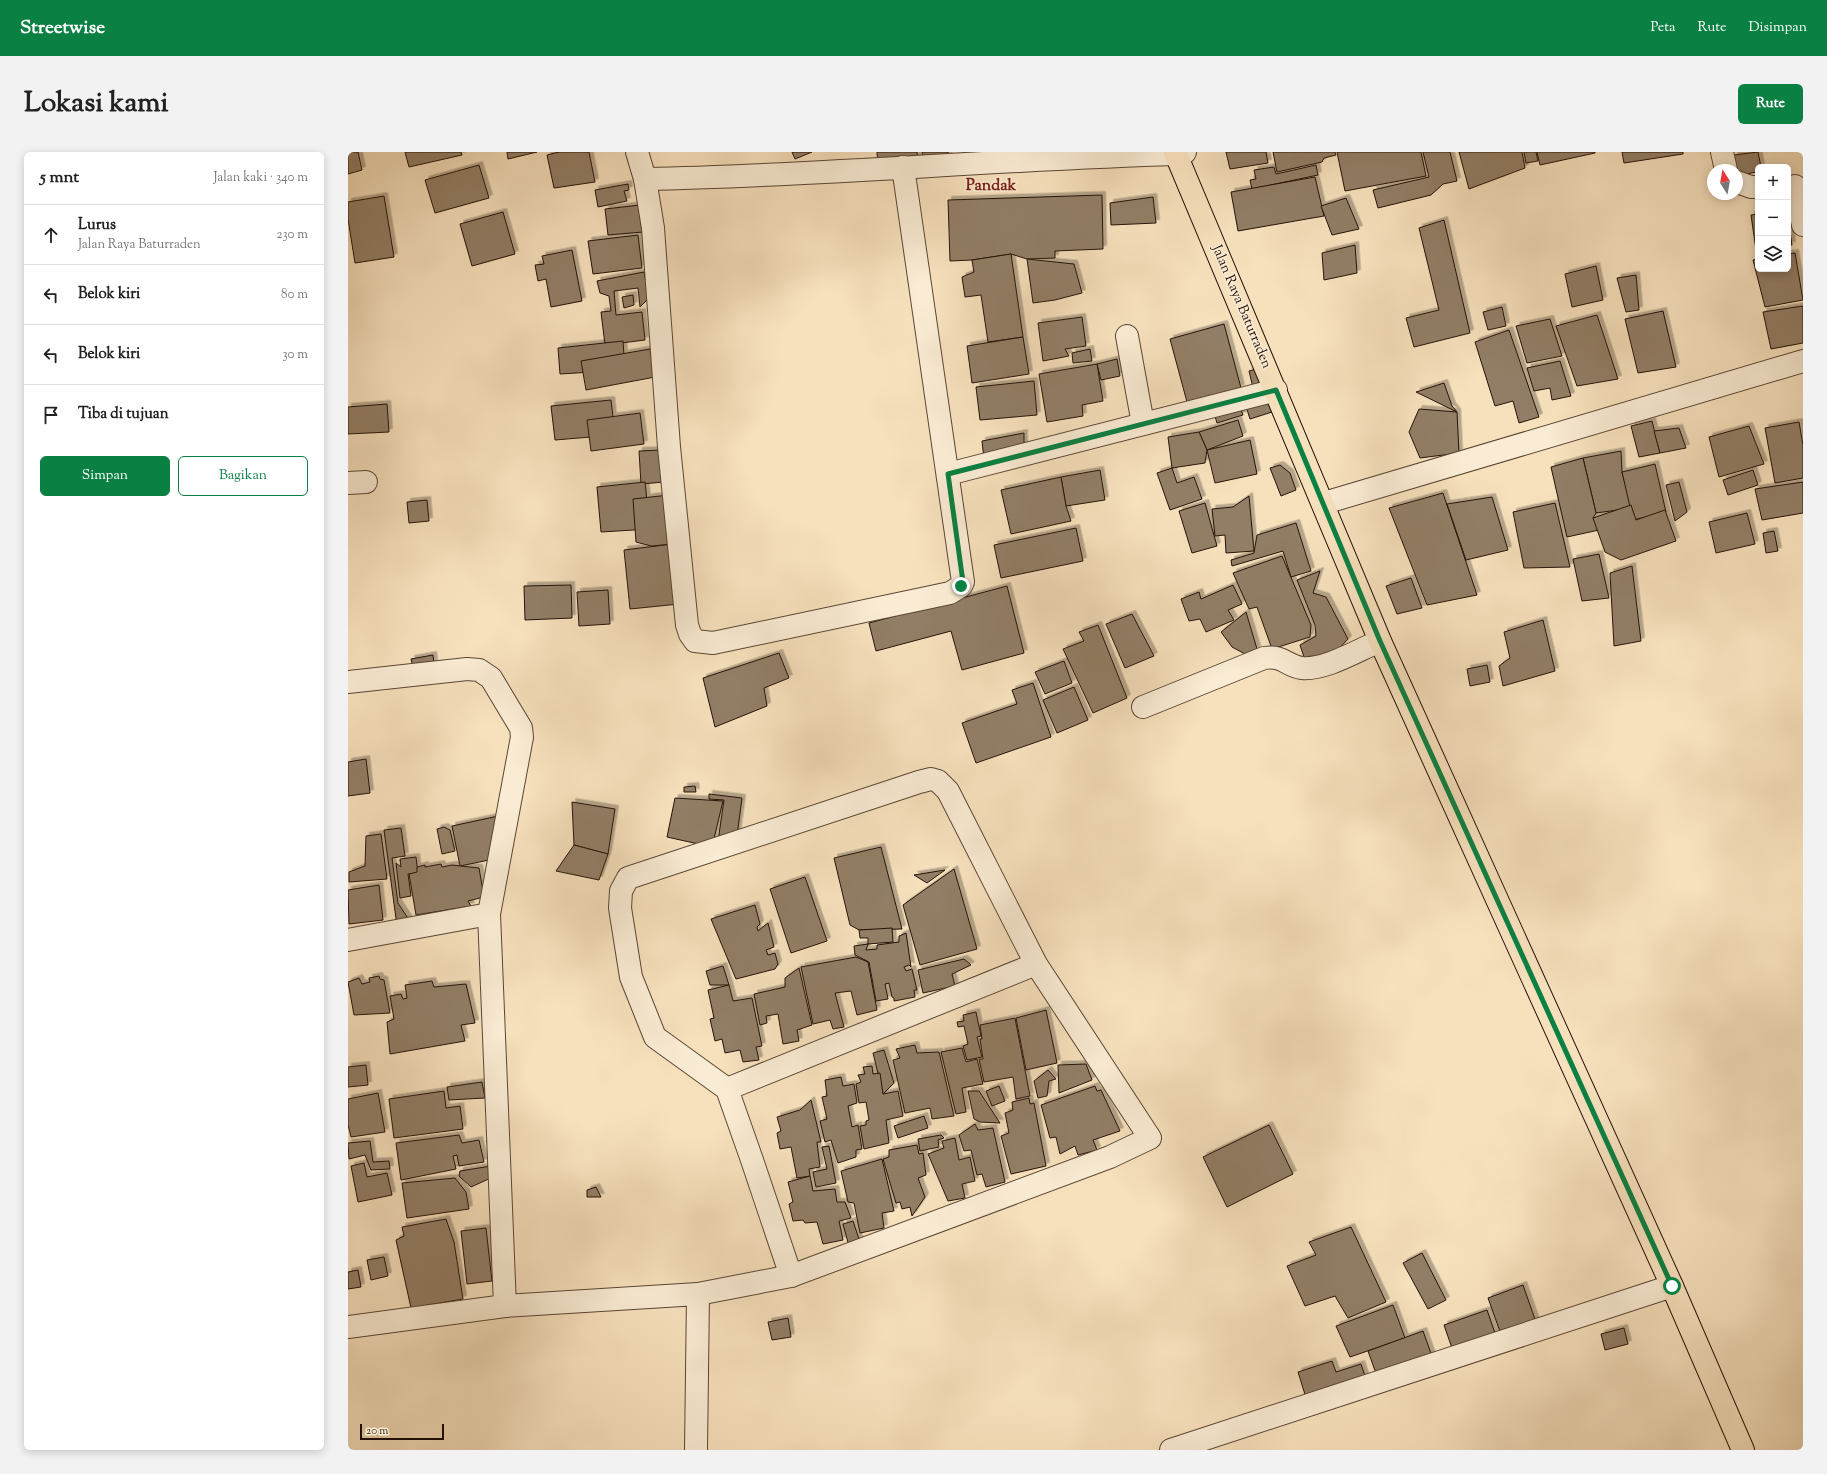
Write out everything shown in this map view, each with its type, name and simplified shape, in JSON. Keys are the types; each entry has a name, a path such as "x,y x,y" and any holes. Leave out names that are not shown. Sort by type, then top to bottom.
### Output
{"main road":[{"name":"Jalan Raya Baturraden","path":"1178,153 1380,641 1672,1286 1743,1450"}],"street":[{"path":"637,152 645,179 653,228 669,447 687,625 690,634 695,641 713,643 950,593 956,590 963,582 903,167"},
{"path":"1722,152 1725,164"},
{"path":"645,179 1178,153"},
{"path":"1743,184 1755,187"},
{"path":"1796,185 1803,225"},
{"path":"1127,336 1143,424"},
{"path":"1324,503 1803,361"},
{"path":"948,474 1276,390"},
{"path":"1143,707 1264,658 1281,658 1300,668 1310,668 1334,661 1380,641"},
{"path":"348,682 467,669 479,670 491,678 521,728 522,738 489,914 505,1306"},
{"path":"348,1327 505,1306 698,1294 791,1276 1116,1155 1150,1138 1036,964 948,791 938,781 931,779 919,782 628,878 622,891 620,908 631,977 655,1037 727,1089 791,1276"},
{"path":"348,940 489,914"},
{"path":"727,1089 1036,964"},
{"path":"1171,1450 1672,1286"},
{"path":"696,1450 698,1294"}],"building":[{"path":"348,152 358,152 362,170 348,174"},
{"path":"405,152 461,152 462,155 409,167"},
{"path":"507,152 537,152 508,159"},
{"path":"559,152 589,152 595,182 554,188 547,155"},
{"path":"792,152 812,152 795,159"},
{"path":"877,152 917,152 918,160 878,164"},
{"path":"922,152 948,152 949,160 924,165"},
{"path":"1226,152 1266,152 1268,163 1230,169"},
{"path":"1273,152 1335,152 1336,155 1324,158 1322,162 1277,172"},
{"path":"1337,152 1421,152 1426,176 1345,191"},
{"path":"1423,152 1450,152 1457,181 1443,184 1431,195 1378,208 1373,190 1429,177"},
{"path":"1459,152 1522,152 1525,168 1469,189"},
{"path":"1524,152 1536,152 1538,161 1526,163"},
{"path":"1537,152 1595,152 1595,153 1540,165"},
{"path":"1622,152 1683,152 1683,154 1624,163"},
{"path":"1758,152 1760,164 1755,164 1755,172 1743,174 1743,164 1736,164 1734,155"},
{"path":"479,165 489,198 435,213 425,180"},
{"path":"1316,165 1318,175 1252,189 1250,180 1256,179 1254,170 1274,167 1276,174"},
{"path":"1315,177 1324,216 1238,231 1231,192"},
{"path":"628,184 629,190 624,191 627,201 598,207 595,190"},
{"path":"1102,195 1103,249 1055,251 1055,258 1027,259 1011,254 972,260 950,261 948,200"},
{"path":"384,196 394,257 355,263 348,219 348,202"},
{"path":"1153,197 1156,223 1111,225 1110,203"},
{"path":"1346,198 1359,229 1332,235 1321,206"},
{"path":"640,205 643,232 608,235 605,209"},
{"path":"503,212 515,254 472,266 460,224"},
{"path":"1755,214 1755,243 1751,215"},
{"path":"1444,220 1470,333 1414,347 1406,318 1439,310 1419,228"},
{"path":"638,235 642,268 593,274 588,241"},
{"path":"1355,245 1357,273 1324,280 1322,253"},
{"path":"572,250 582,301 551,307 546,279 538,281 535,265 544,264 542,256"},
{"path":"1795,253 1803,300 1765,307 1756,272 1791,272 1791,254"},
{"path":"1011,254 1023,337 988,342 981,295 965,297 962,277 974,272 972,260"},
{"path":"1027,259 1074,264 1082,293 1055,300 1033,303"},
{"path":"1596,266 1603,300 1572,307 1565,274"},
{"path":"644,272 649,298 640,307 638,288 614,291 616,315 642,312 645,340 605,345 601,312 611,311 609,296 600,293 597,281"},
{"path":"1636,275 1639,310 1626,312 1617,278"},
{"path":"633,295 634,305 624,308 622,297"},
{"path":"1803,306 1803,343 1771,349 1763,312"},
{"path":"1502,307 1506,326 1488,330 1483,312"},
{"path":"1663,311 1676,367 1638,373 1625,319"},
{"path":"1597,315 1618,379 1577,386 1556,326"},
{"path":"1082,317 1086,346 1065,349 1069,356 1043,361 1038,323"},
{"path":"1550,319 1562,356 1527,363 1516,326"},
{"path":"1224,324 1241,388 1187,402 1170,339"},
{"path":"1509,330 1539,417 1519,423 1513,401 1495,406 1475,342"},
{"path":"1023,337 1029,374 972,383 967,346"},
{"path":"623,341 625,370 560,374 558,348"},
{"path":"650,349 655,377 586,390 581,361"},
{"path":"1090,349 1092,361 1073,363 1072,353"},
{"path":"1117,359 1120,376 1101,380 1097,364"},
{"path":"1560,361 1571,396 1552,400 1550,388 1534,391 1527,368"},
{"path":"1097,364 1103,401 1082,405 1083,416 1047,422 1039,374"},
{"path":"1260,368 1264,390 1254,392 1249,371"},
{"path":"1034,381 1037,415 980,420 976,387"},
{"path":"1444,383 1452,406 1457,412 1416,392"},
{"path":"1267,396 1272,412 1250,419 1245,403"},
{"path":"611,400 615,435 555,440 551,406"},
{"path":"387,404 389,432 348,434 348,407"},
{"path":"1239,405 1243,415 1217,423 1214,413"},
{"path":"1419,409 1457,412 1459,453 1420,458 1409,432"},
{"path":"640,413 644,444 591,451 587,420"},
{"path":"1238,420 1243,436 1207,450 1199,432"},
{"path":"1652,421 1660,453 1639,457 1631,426"},
{"path":"1799,422 1803,445 1803,478 1775,483 1765,428"},
{"path":"1749,426 1764,464 1719,477 1709,437"},
{"path":"1679,428 1686,448 1660,453 1654,431"},
{"path":"1199,432 1207,450 1205,463 1172,468 1168,437"},
{"path":"1024,433 1024,449 984,459 982,441"},
{"path":"1250,440 1257,474 1215,483 1207,450"},
{"path":"662,450 664,482 641,484 639,451"},
{"path":"1621,451 1622,472 1632,508 1596,513 1583,458"},
{"path":"1583,458 1596,513 1593,518 1599,530 1567,537 1551,467"},
{"path":"1655,464 1666,512 1633,520 1622,472"},
{"path":"1280,465 1290,473 1296,490 1281,496 1270,468"},
{"path":"1172,468 1177,483 1194,477 1202,499 1170,510 1157,473"},
{"path":"1100,470 1105,500 1066,506 1061,477"},
{"path":"1753,470 1758,485 1728,495 1723,480"},
{"path":"1061,477 1066,506 1071,521 1011,534 1001,490"},
{"path":"645,482 650,529 601,532 597,487"},
{"path":"1679,482 1687,512 1675,521 1666,485"},
{"path":"1803,482 1803,513 1762,520 1755,489"},
{"path":"1443,493 1477,595 1427,605 1389,508"},
{"path":"669,495 673,544 651,546 636,542 633,499"},
{"path":"1249,496 1254,551 1226,553 1225,535 1215,536 1212,509 1233,507"},
{"path":"1492,497 1508,550 1466,560 1447,504"},
{"path":"427,500 429,521 409,523 407,502"},
{"path":"1205,503 1217,546 1192,553 1179,511"},
{"path":"1555,503 1570,567 1524,568 1513,512"},
{"path":"1631,505 1636,520 1665,510 1676,541 1621,560 1605,552 1593,518"},
{"path":"1747,513 1755,544 1716,553 1709,522"},
{"path":"1296,523 1311,571 1291,577 1283,551 1232,566 1231,560 1254,553 1257,535"},
{"path":"1076,528 1083,561 1001,578 994,545"},
{"path":"1774,531 1778,551 1766,553 1763,533"},
{"path":"673,544 679,604 630,609 624,550"},
{"path":"1599,554 1609,598 1582,601 1573,559"},
{"path":"1282,556 1311,625 1310,637 1272,649 1257,607 1249,609 1233,573"},
{"path":"1632,566 1641,641 1614,646 1610,573"},
{"path":"1320,571 1313,593 1326,597 1348,639 1332,656 1306,663 1300,645 1316,636 1315,625 1297,580"},
{"path":"1411,578 1422,608 1397,614 1386,586"},
{"path":"571,585 572,618 525,620 524,586"},
{"path":"1233,585 1242,604 1228,610 1234,620 1206,632 1200,619 1189,621 1181,599 1199,592 1201,599"},
{"path":"1007,586 1024,653 962,670 951,631 876,651 869,623"},
{"path":"608,590 610,624 579,626 577,592"},
{"path":"1246,612 1257,649 1247,655 1232,647 1221,632"},
{"path":"1132,614 1154,656 1125,668 1106,624"},
{"path":"1543,620 1555,671 1503,686 1499,666 1510,658 1504,632"},
{"path":"1098,625 1127,698 1093,713 1063,649 1084,641 1079,632"},
{"path":"779,653 789,678 764,688 767,706 715,727 703,678"},
{"path":"433,655 434,664 413,667 411,659"},
{"path":"1064,661 1072,683 1045,694 1035,672"},
{"path":"1487,665 1490,682 1470,686 1467,669"},
{"path":"1033,683 1051,737 976,763 962,723 1017,704 1012,690"},
{"path":"1074,687 1088,720 1057,733 1043,700"},
{"path":"366,759 370,793 348,796 348,762"},
{"path":"695,786 696,792 684,792 684,787"},
{"path":"709,794 742,798 737,836 718,841 724,800 709,799"},
{"path":"675,798 723,801 712,847 667,837"},
{"path":"572,802 615,809 608,854 574,845"},
{"path":"503,815 489,860 460,866 452,826"},
{"path":"444,827 450,830 455,851 442,854 437,829"},
{"path":"401,828 405,856 392,858 398,903 411,923 397,926 384,830"},
{"path":"381,834 387,879 349,882 349,872 365,866 366,836"},
{"path":"574,845 608,854 599,880 556,871"},
{"path":"881,847 902,929 859,930 850,925 834,858"},
{"path":"416,857 418,873 408,874 411,896 400,898 396,863 401,867 400,859"},
{"path":"441,864 442,867 452,865 479,868 484,897 468,901 471,906 416,915 409,874 417,872 417,867"},
{"path":"954,869 977,949 920,965 903,905"},
{"path":"945,870 927,883 914,875"},
{"path":"805,877 827,941 791,953 770,889"},
{"path":"379,885 383,920 349,924 348,890"},
{"path":"755,905 760,924 757,927 758,931 768,923 774,947 766,950 768,955 775,953 778,964 775,969 736,979 711,919"},
{"path":"892,928 893,942 868,944 868,938 860,938 859,930"},
{"path":"906,933 911,967 909,965 904,967 906,971 912,969 917,990 914,990 915,997 894,1001 889,983 885,984 888,999 876,1001 869,962 855,955 854,946 868,944 866,950 877,949 877,945 899,942 899,936"},
{"path":"856,957 868,962 877,1010 857,1015 851,991 835,993 844,1027 833,1029 830,1020 813,1024 801,967"},
{"path":"964,959 971,965 952,974 955,986 923,993 918,970"},
{"path":"723,966 729,985 710,985 706,971"},
{"path":"799,968 812,1025 797,1030 799,1041 783,1044 778,1014 766,1016 767,1023 760,1025 754,994 785,987 785,978"},
{"path":"379,976 380,979 384,980 390,1013 354,1015 348,982 359,978 362,984 370,982 369,978"},
{"path":"432,981 434,987 466,984 475,1023 461,1025 465,1041 390,1054 387,1022 394,1019 390,996 401,994 403,999 407,998 405,985"},
{"path":"729,985 733,1001 752,998 762,1046 756,1047 759,1060 743,1062 740,1050 725,1053 722,1039 715,1041 710,1019 714,1018 708,990"},
{"path":"1046,1010 1057,1063 1026,1070 1016,1018"},
{"path":"976,1012 981,1036 977,1037 982,1057 967,1060 963,1046 968,1044 964,1026 958,1027 957,1022 964,1021 963,1015"},
{"path":"1015,1018 1030,1096 1016,1099 1013,1077 984,1082 979,1059 983,1059 980,1039 982,1039 980,1025"},
{"path":"915,1045 917,1053 939,1052 954,1116 932,1119 930,1108 905,1113 893,1060 900,1058 896,1049"},
{"path":"962,1048 966,1062 977,1059 983,1084 962,1088 966,1112 956,1114 941,1052"},
{"path":"884,1050 894,1083 883,1094 873,1053"},
{"path":"1086,1064 1092,1080 1059,1093 1058,1065"},
{"path":"366,1065 368,1085 348,1087 348,1067"},
{"path":"872,1066 873,1074 880,1073 883,1094 898,1091 903,1116 886,1120 889,1143 864,1149 860,1126 866,1125 866,1121 869,1120 866,1102 859,1103 856,1084 861,1082 858,1075 865,1074 863,1067"},
{"path":"1048,1070 1056,1079 1049,1081 1047,1096 1038,1098 1034,1081"},
{"path":"841,1077 843,1086 854,1084 857,1103 848,1106 852,1127 858,1125 862,1149 856,1150 856,1157 838,1163 831,1140 825,1142 820,1121 827,1119 822,1097 827,1096 825,1080"},
{"path":"482,1082 485,1098 449,1100 447,1087"},
{"path":"999,1086 1005,1101 992,1106 986,1091"},
{"path":"1095,1086 1097,1091 1101,1090 1120,1131 1093,1140 1097,1150 1078,1155 1075,1146 1060,1154 1056,1137 1050,1138 1041,1105"},
{"path":"444,1091 446,1108 460,1106 463,1129 394,1138 389,1099"},
{"path":"968,1091 979,1091 1000,1123 980,1122 974,1119"},
{"path":"378,1093 385,1132 351,1137 348,1125 348,1099"},
{"path":"1029,1098 1030,1104 1034,1103 1046,1166 1011,1174 1001,1136 1009,1133 1005,1113 1013,1110 1012,1102"},
{"path":"811,1100 821,1142 817,1142 820,1167 809,1169 810,1176 797,1178 791,1147 780,1149 777,1133 781,1131 777,1117 800,1110"},
{"path":"924,1116 928,1128 898,1138 894,1126"},
{"path":"975,1124 978,1130 993,1128 1005,1182 986,1187 982,1174 977,1175 971,1150 964,1151 959,1135"},
{"path":"1269,1125 1293,1174 1227,1207 1203,1157"},
{"path":"459,1135 462,1143 479,1140 484,1162 459,1166 457,1155 453,1156 456,1169 401,1180 396,1143"},
{"path":"941,1135 944,1138 938,1140 939,1147 920,1151 918,1139"},
{"path":"955,1138 959,1160 970,1157 975,1181 962,1184 965,1198 948,1201 928,1154 944,1148 942,1141"},
{"path":"487,1140 493,1177 471,1187 459,1176 460,1171 491,1166"},
{"path":"370,1141 373,1162 389,1161 390,1169 371,1170 365,1155 349,1159 348,1143"},
{"path":"917,1145 919,1154 923,1153 926,1175 918,1178 925,1197 912,1216 910,1207 902,1209 900,1202 896,1203 883,1159 889,1157 889,1150"},
{"path":"829,1146 836,1183 816,1187 813,1172 827,1169 822,1147"},
{"path":"882,1159 894,1211 882,1213 884,1228 860,1233 854,1203 848,1202 841,1171"},
{"path":"364,1163 367,1177 387,1173 392,1195 358,1202 351,1166"},
{"path":"810,1176 813,1191 835,1189 837,1202 845,1202 851,1218 839,1221 843,1240 823,1244 817,1222 805,1223 803,1220 793,1221 789,1204 793,1202 788,1182"},
{"path":"455,1178 466,1192 469,1209 407,1218 402,1183"},
{"path":"596,1187 601,1197 587,1197 587,1190"},
{"path":"446,1219 454,1242 463,1299 411,1308 396,1240 404,1236 402,1227"},
{"path":"853,1221 860,1242 849,1246 843,1224"},
{"path":"1351,1227 1386,1302 1348,1318 1335,1296 1305,1306 1287,1266 1316,1255 1309,1242"},
{"path":"486,1228 492,1281 467,1284 461,1231"},
{"path":"1422,1253 1446,1300 1428,1309 1403,1263"},
{"path":"384,1257 388,1276 371,1280 367,1260"},
{"path":"358,1270 361,1287 348,1289 348,1272"},
{"path":"1523,1285 1537,1325 1502,1337 1488,1298"},
{"path":"1393,1305 1405,1338 1350,1357 1336,1326"},
{"path":"1487,1310 1496,1336 1453,1351 1444,1325"},
{"path":"788,1318 791,1337 772,1340 768,1322"},
{"path":"1624,1328 1628,1344 1605,1350 1601,1334"},
{"path":"1423,1331 1433,1359 1378,1379 1368,1351"},
{"path":"1332,1361 1336,1372 1361,1364 1367,1382 1307,1401 1298,1372"}],"district":[{"name":"Pandak","path":"991,186"}],"route":[{"path":"961,586 963,582 948,474 1276,390 1380,641 1672,1286"}]}
